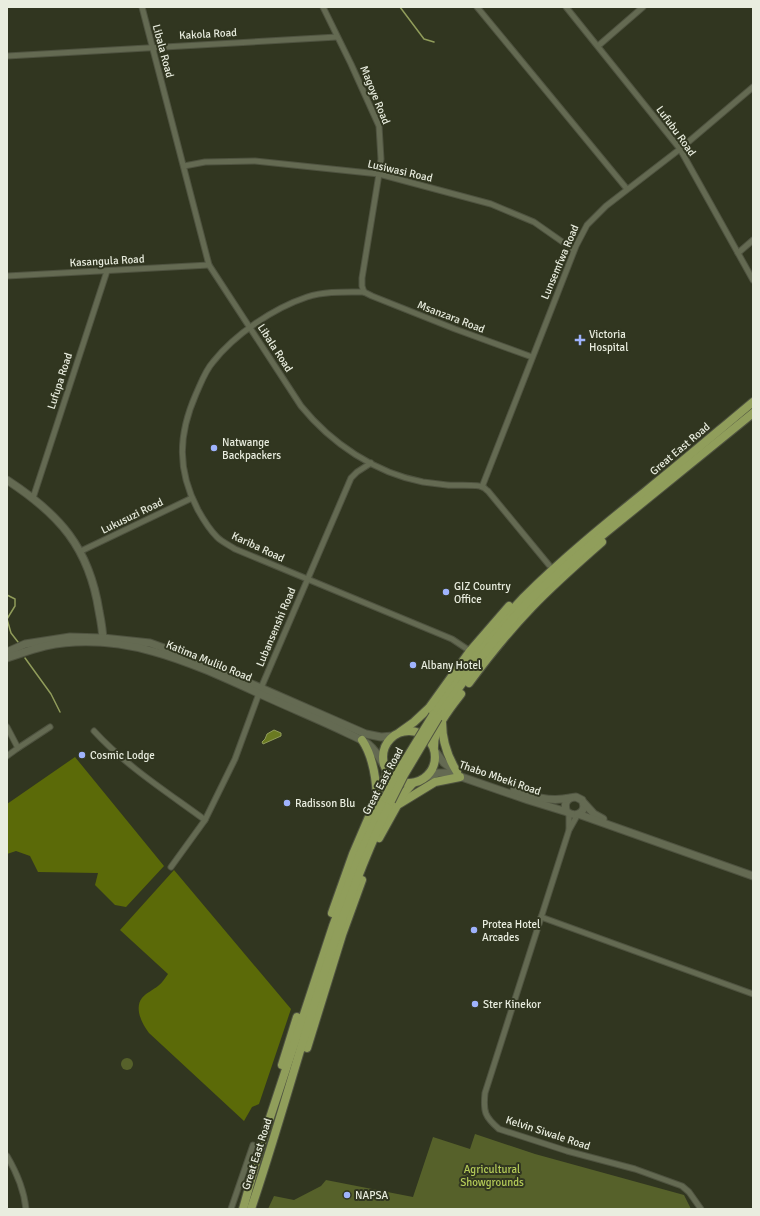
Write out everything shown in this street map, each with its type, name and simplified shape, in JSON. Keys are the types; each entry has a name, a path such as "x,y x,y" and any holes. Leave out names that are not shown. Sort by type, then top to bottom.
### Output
{"main road":[{"name":"Great East Road","path":"243,1209 260,1148 333,926 359,857 387,801 437,718 480,658 528,602 622,514 753,402"},
{"name":"Great East Road","path":"397,734 414,722 429,708 470,651 499,616 549,565 601,522 622,514 753,413"},
{"path":"7,480 48,510 61,524 81,552 97,598 103,641"},
{"name":"Katima Mulilo Road","path":"7,652 25,644 70,637 103,641"},
{"name":"Katima Mulilo Road","path":"7,658 30,650 70,642 139,641 174,651 362,740 372,747 383,764"},
{"name":"Katima Mulilo Road","path":"260,691 366,734 381,737 397,734"},
{"path":"362,740 368,749 372,766 387,801 410,796 435,782 459,775 451,761 444,743 437,718"},
{"name":"Great East Road","path":"435,749 434,737 437,718"},
{"path":"409,730 418,732 430,740 435,749 434,766 425,778 413,783 398,781 387,772 383,764 383,750 387,742 397,734 409,730"},
{"name":"Thabo Mbeki Road","path":"435,749 444,763 459,775 528,800 568,812 572,815 578,814 753,876"},
{"name":"Great East Road","path":"251,1209 338,929 387,801 383,784 387,772"},
{"name":"Thabo Mbeki Road","path":"425,778 443,772 459,775 538,798 549,800 576,797 579,798 594,814 626,832"},
{"name":"Great East Road","path":"387,801 404,793 413,783"},
{"path":"568,812 565,806 567,800 570,798"},
{"path":"578,814 582,811 584,803"}],"street":[{"name":"Libala Road","path":"142,7 151,48 184,166 209,265 301,406 314,422 331,437 381,469 422,482 482,487"},
{"name":"Magoye Road","path":"323,7 379,126 381,159 362,278 364,292"},
{"path":"478,7 627,189"},
{"name":"Lufubu Road","path":"566,7 680,149 753,280"},
{"path":"598,46 643,7"},
{"name":"Kakola Road","path":"7,56 338,37"},
{"name":"Lunsemfwa Road","path":"482,487 574,250 587,225 606,206 680,149 753,87"},
{"name":"Lusiwasi Road","path":"184,166 206,162 255,161 379,174 491,204 534,222 574,250"},
{"path":"738,253 753,240"},
{"name":"Kasangula Road","path":"7,276 209,265"},
{"name":"Lufupa Road","path":"33,498 107,271"},
{"name":"Kariba Road","path":"364,292 332,293 308,297 277,311 232,342 212,363 206,372 189,411 183,434 181,453 184,473 192,498 201,516 217,537 235,549 452,639 470,651"},
{"name":"Msanzara Road","path":"364,292 455,330 532,357"},
{"name":"Lubansenshi Road","path":"171,868 205,820 235,759 260,691 351,478 371,463"},
{"path":"482,487 488,491 549,565"},
{"name":"Lukusuzi Road","path":"81,552 192,498"},
{"path":"7,727 18,748"},
{"path":"7,756 50,727"},
{"path":"94,731 104,743 145,776 205,820"},
{"name":"Kelvin Siwale Road","path":"568,812 569,830"},
{"name":"Kelvin Siwale Road","path":"578,814 569,830 485,1093 485,1115 499,1129 567,1151 635,1169 682,1186 689,1192 701,1209"},
{"path":"541,917 753,994"},
{"path":"231,1209 253,1144"},
{"path":"7,1156 17,1174 25,1196 26,1209"}],"green space":[{"path":"127,1058 131,1060 133,1064 131,1068 127,1070 123,1068 121,1064 123,1060"},
{"name":"Agricultural Showgrounds","path":"475,1134 535,1154 684,1195 691,1209 268,1209 274,1196 294,1200 321,1186 326,1180 413,1197 433,1137 470,1149"}],"shaded area":[{"path":"274,730 281,733 281,736 263,744 262,742 267,734"},
{"path":"75,757 164,866 126,907 115,905 95,885 98,873 38,872 30,856 16,851 7,854 7,804"},
{"path":"174,870 291,1009 259,1104 252,1107 244,1121 149,1033 140,1016 139,1006 142,998 159,985 168,974 120,930"}],"waterway":[{"path":"400,7 424,39 434,42"},
{"path":"7,595 15,599 15,606 7,619 11,633 18,642"},
{"path":"25,658 51,694 60,712"}],"place":[{"name":"Victoria Hospital","path":"580,340"},
{"name":"Natwange Backpackers","path":"214,448"},
{"name":"GIZ Country Office","path":"446,592"},
{"name":"Albany Hotel","path":"413,665"},
{"name":"Cosmic Lodge","path":"82,755"},
{"name":"Radisson Blu","path":"287,803"},
{"name":"Protea Hotel Arcades","path":"474,930"},
{"name":"Ster Kinekor","path":"475,1004"},
{"name":"NAPSA","path":"347,1195"}]}
